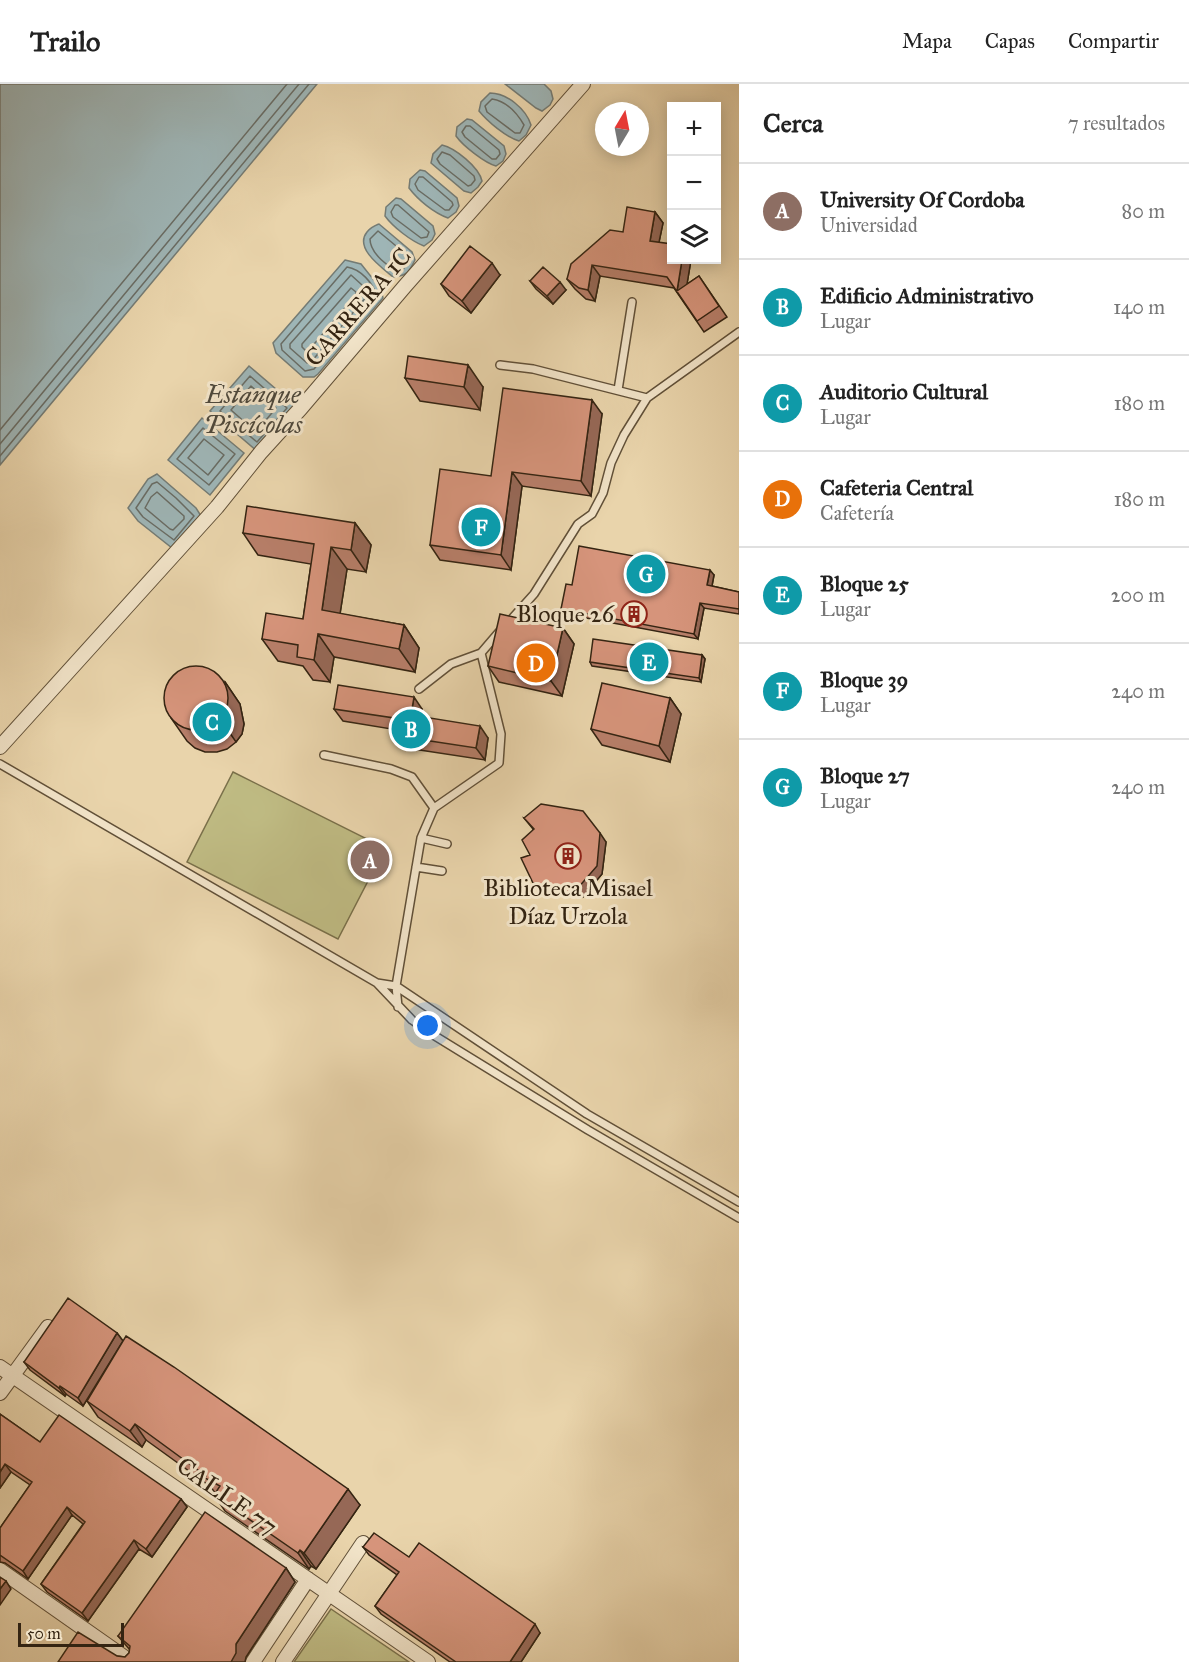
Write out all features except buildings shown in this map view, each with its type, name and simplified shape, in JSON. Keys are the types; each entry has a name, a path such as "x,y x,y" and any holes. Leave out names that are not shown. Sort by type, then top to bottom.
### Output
{"street":[{"name":"CARRERA 1C","path":"0,747 217,507 261,452 583,84"},
{"path":"0,1394 48,1327"},
{"name":"CALLE 77","path":"0,1367 86,1419 308,1579 428,1662"},
{"path":"283,1662 363,1543"},
{"path":"0,1569 131,1662"},
{"path":"253,1662 308,1579"}],"lane":[{"path":"618,390 632,302"},
{"path":"419,689 451,664 481,653 534,594 578,524 592,514 603,493 611,463 624,435 647,398 739,332"},
{"path":"500,365 533,369 647,398"},
{"path":"398,1007 396,986 421,838 434,808 499,763 501,734 481,653"},
{"path":"324,755 391,770 411,777 434,808"},
{"path":"0,764 378,983 398,1007 435,1036 588,1130 739,1218"},
{"path":"421,838 447,844"},
{"path":"416,867 442,871"},
{"path":"378,983 396,986 587,1114 739,1202"},
{"path":"723,1209 728,1196"}],"shaded area":[{"path":"233,772 385,848 338,939 187,862"},
{"path":"331,1609 409,1662 294,1662"}],"water":[{"path":"0,84 317,84 0,465"},
{"path":"505,84 544,84 551,91 553,99 550,105 542,111"},
{"path":"490,93 509,99 525,113 531,125 526,135 519,141 498,129 479,111 481,102"},
{"path":"467,119 472,120 504,146 506,154 503,161 496,166 491,164 459,140 456,136 457,127"},
{"path":"442,145 466,159 480,176 482,181 471,193 464,191 431,163 433,154"},
{"path":"420,170 425,171 457,198 459,206 456,212 448,218 427,206 409,188 410,179"},
{"path":"396,198 401,199 433,226 435,234 432,240 424,246 403,233 385,216 386,207"},
{"path":"379,224 412,252 415,260 409,270 401,276 393,277 366,251 364,238 370,229"},
{"path":"345,260 361,264 381,289 383,298 318,374 314,377 303,377 276,353 273,343"},
{"name":"Estanque Piscícolas","path":"249,366 297,407 258,452 210,411"},
{"path":"202,418 244,453 210,495 168,460"},
{"path":"157,474 196,508 201,516 172,548 138,521 128,508 148,479"}],"place":[{"name":"Bloque 39","path":"481,527"},
{"name":"Bloque 27","path":"646,574"},
{"name":"Bloque 26","path":"634,614"},
{"name":"Bloque 25","path":"649,662"},
{"name":"Cafeteria Central","path":"536,663"},
{"name":"Auditorio Cultural","path":"212,722"},
{"name":"Edificio Administrativo","path":"411,729"},
{"name":"Biblioteca Misael Díaz Urzola","path":"568,856"},
{"name":"University Of Cordoba","path":"370,860"}]}
